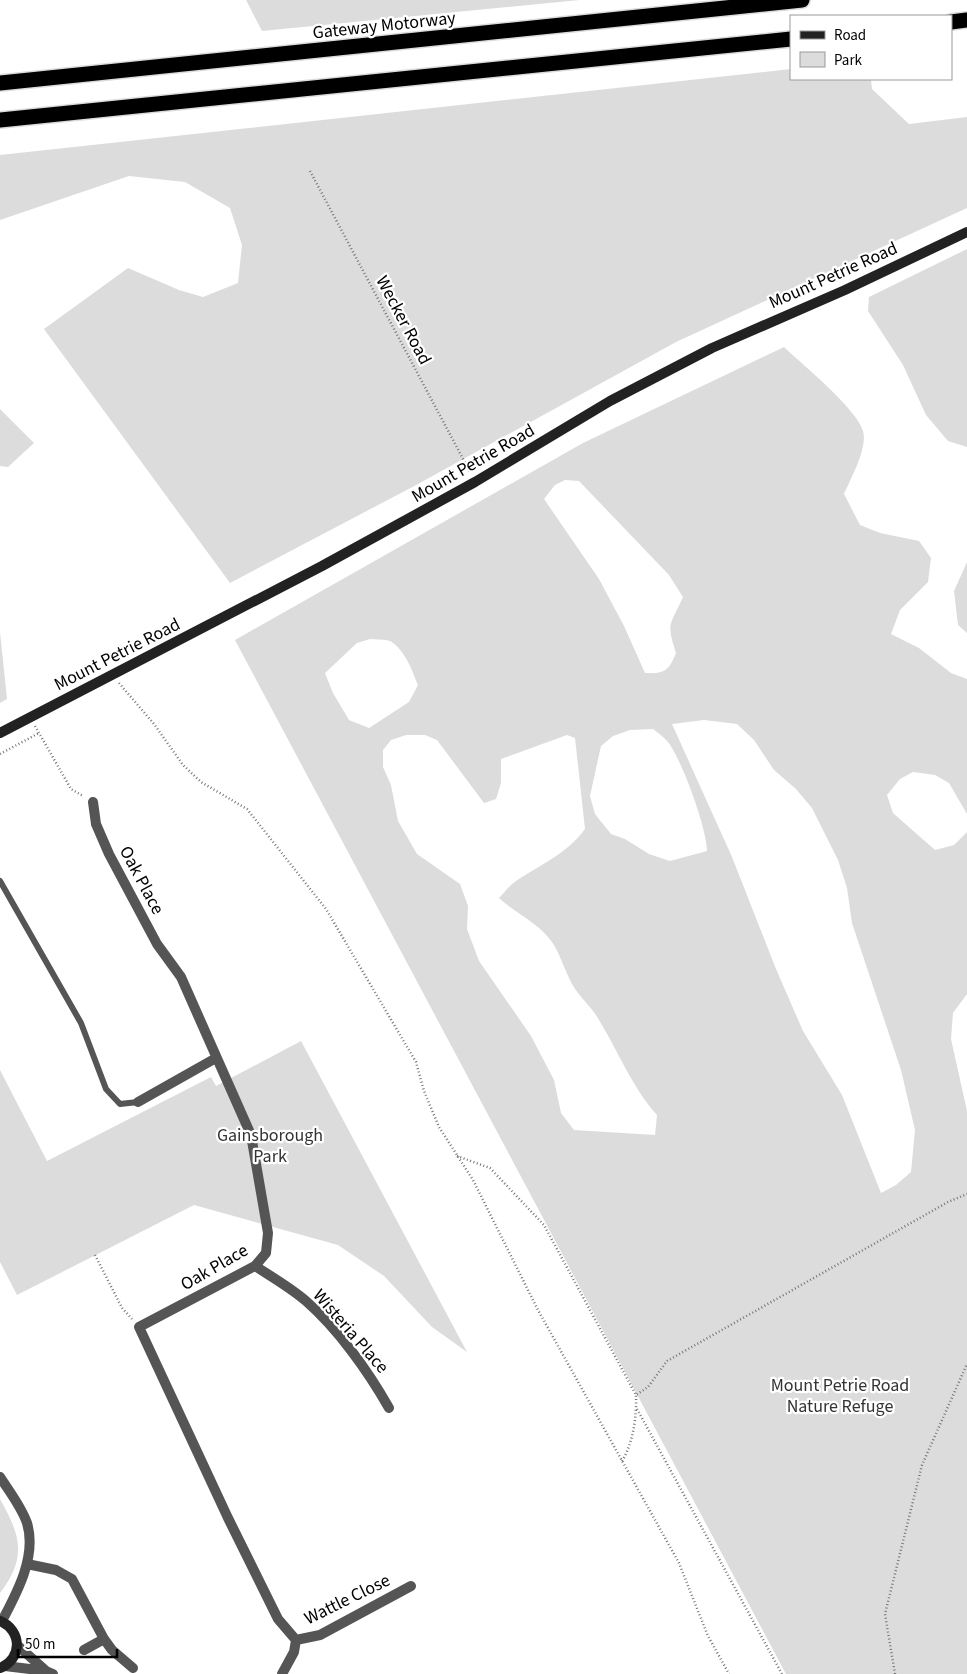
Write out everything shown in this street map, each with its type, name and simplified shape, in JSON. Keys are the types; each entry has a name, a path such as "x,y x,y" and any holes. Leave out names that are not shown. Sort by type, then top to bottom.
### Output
{"highway":[{"name":"Gateway Motorway","path":"0,83 802,0"},
{"path":"952,22 967,20"},
{"path":"0,120 790,39"}],"street":[{"name":"Mount Petrie Road","path":"0,733 322,566 475,482 610,401 712,348 845,290 967,232"},
{"name":"Oak Place","path":"93,802 96,824 109,854 157,944 181,977 216,1058 244,1114 251,1134 268,1233 266,1253 255,1266 139,1327"},
{"path":"138,1102 216,1058"},
{"name":"Wisteria Place","path":"255,1266 304,1300 318,1313 373,1379 389,1408"},
{"path":"139,1327 228,1518 278,1619 296,1640 294,1652 282,1674"},
{"path":"0,1476 27,1523 30,1542 26,1564 1,1621 13,1631 17,1645 16,1653 3,1667"},
{"path":"26,1564 56,1570 72,1579 104,1639 112,1650 133,1668"},
{"name":"Wattle Close","path":"296,1640 320,1635 411,1586"},
{"path":"84,1650 104,1639"},
{"path":"17,1645 50,1672"},
{"path":"3,1667 50,1672"}],"lane":[{"path":"0,881 81,1023 106,1090 120,1104 138,1102"}],"path":[{"name":"Wecker Road","path":"310,171 475,482"},
{"path":"112,674 154,724 183,765 201,782 247,809 326,909 416,1062 424,1091 435,1118 456,1156 473,1180 538,1310 679,1563 708,1636 729,1674"},
{"path":"30,716 71,789 93,802"},
{"path":"0,754 39,733"},
{"path":"456,1156 490,1168 544,1225 636,1395 637,1409 630,1440 622,1461"},
{"path":"636,1395 648,1387 667,1361 948,1202 967,1194"},
{"path":"95,1255 122,1308 139,1327"},
{"path":"894,1674 886,1614 922,1464 967,1364"},
{"path":"637,1409 782,1674"}],"green space":[{"path":"246,0 580,0 262,31"},
{"path":"790,69 790,80 871,80 872,89 909,124 967,117 967,208 676,342 418,484 230,583 44,329 128,268 179,290 203,297 238,283 242,245 230,208 185,182 129,176 0,220 0,155"},
{"path":"967,249 967,447 948,441 926,415 903,365 868,311 869,297"},
{"name":"Mount Petrie Road Nature Refuge","path":"784,347 851,411 863,431 864,438 861,454 844,494 860,525 880,533 919,541 931,558 928,582 900,610 891,634 919,648 951,673 967,679 967,814 949,783 935,775 913,772 900,779 887,795 893,813 935,850 954,845 967,832 967,994 953,1013 951,1039 967,1111 967,1674 786,1674 235,640 583,443","holes":["565,480 579,481 669,575 683,597 672,619 670,629 676,653 671,664 665,670 657,673 645,673 624,626 599,579 544,499 555,485","370,639 390,641 404,655 418,685 409,702 369,728 349,720 333,693 325,673 357,643","704,720 737,724 754,740 774,770 796,789 812,808 838,860 847,888 852,923 901,1070 915,1130 911,1172 896,1185 881,1193 842,1095 803,1031 776,969 732,857 672,724","653,729 666,740 674,751 703,827 707,851 670,861 649,854 625,839 611,834 595,814 590,796 601,746 613,736 630,730","406,735 425,735 437,740 484,803 496,799 501,783 501,759 567,735 575,738 585,829 562,852 516,881 499,898 535,925 554,945 572,984 596,1015 640,1093 657,1115 655,1135 574,1130 561,1113 554,1080 531,1036 479,961 467,929 468,906 460,884 417,854 398,821 391,785 383,767 383,750 391,740"]},
{"path":"0,409 34,443 8,467 0,466"},
{"path":"967,562 967,633 958,625 954,591"},
{"path":"0,632 7,699 0,703"},
{"name":"Gainsborough Park","path":"301,1041 467,1352 432,1327 384,1276 338,1245 194,1205 17,1295 0,1262 0,1070 47,1161 211,1077 216,1086"},
{"path":"0,1499 16,1535 18,1556 15,1568 0,1593"}]}
